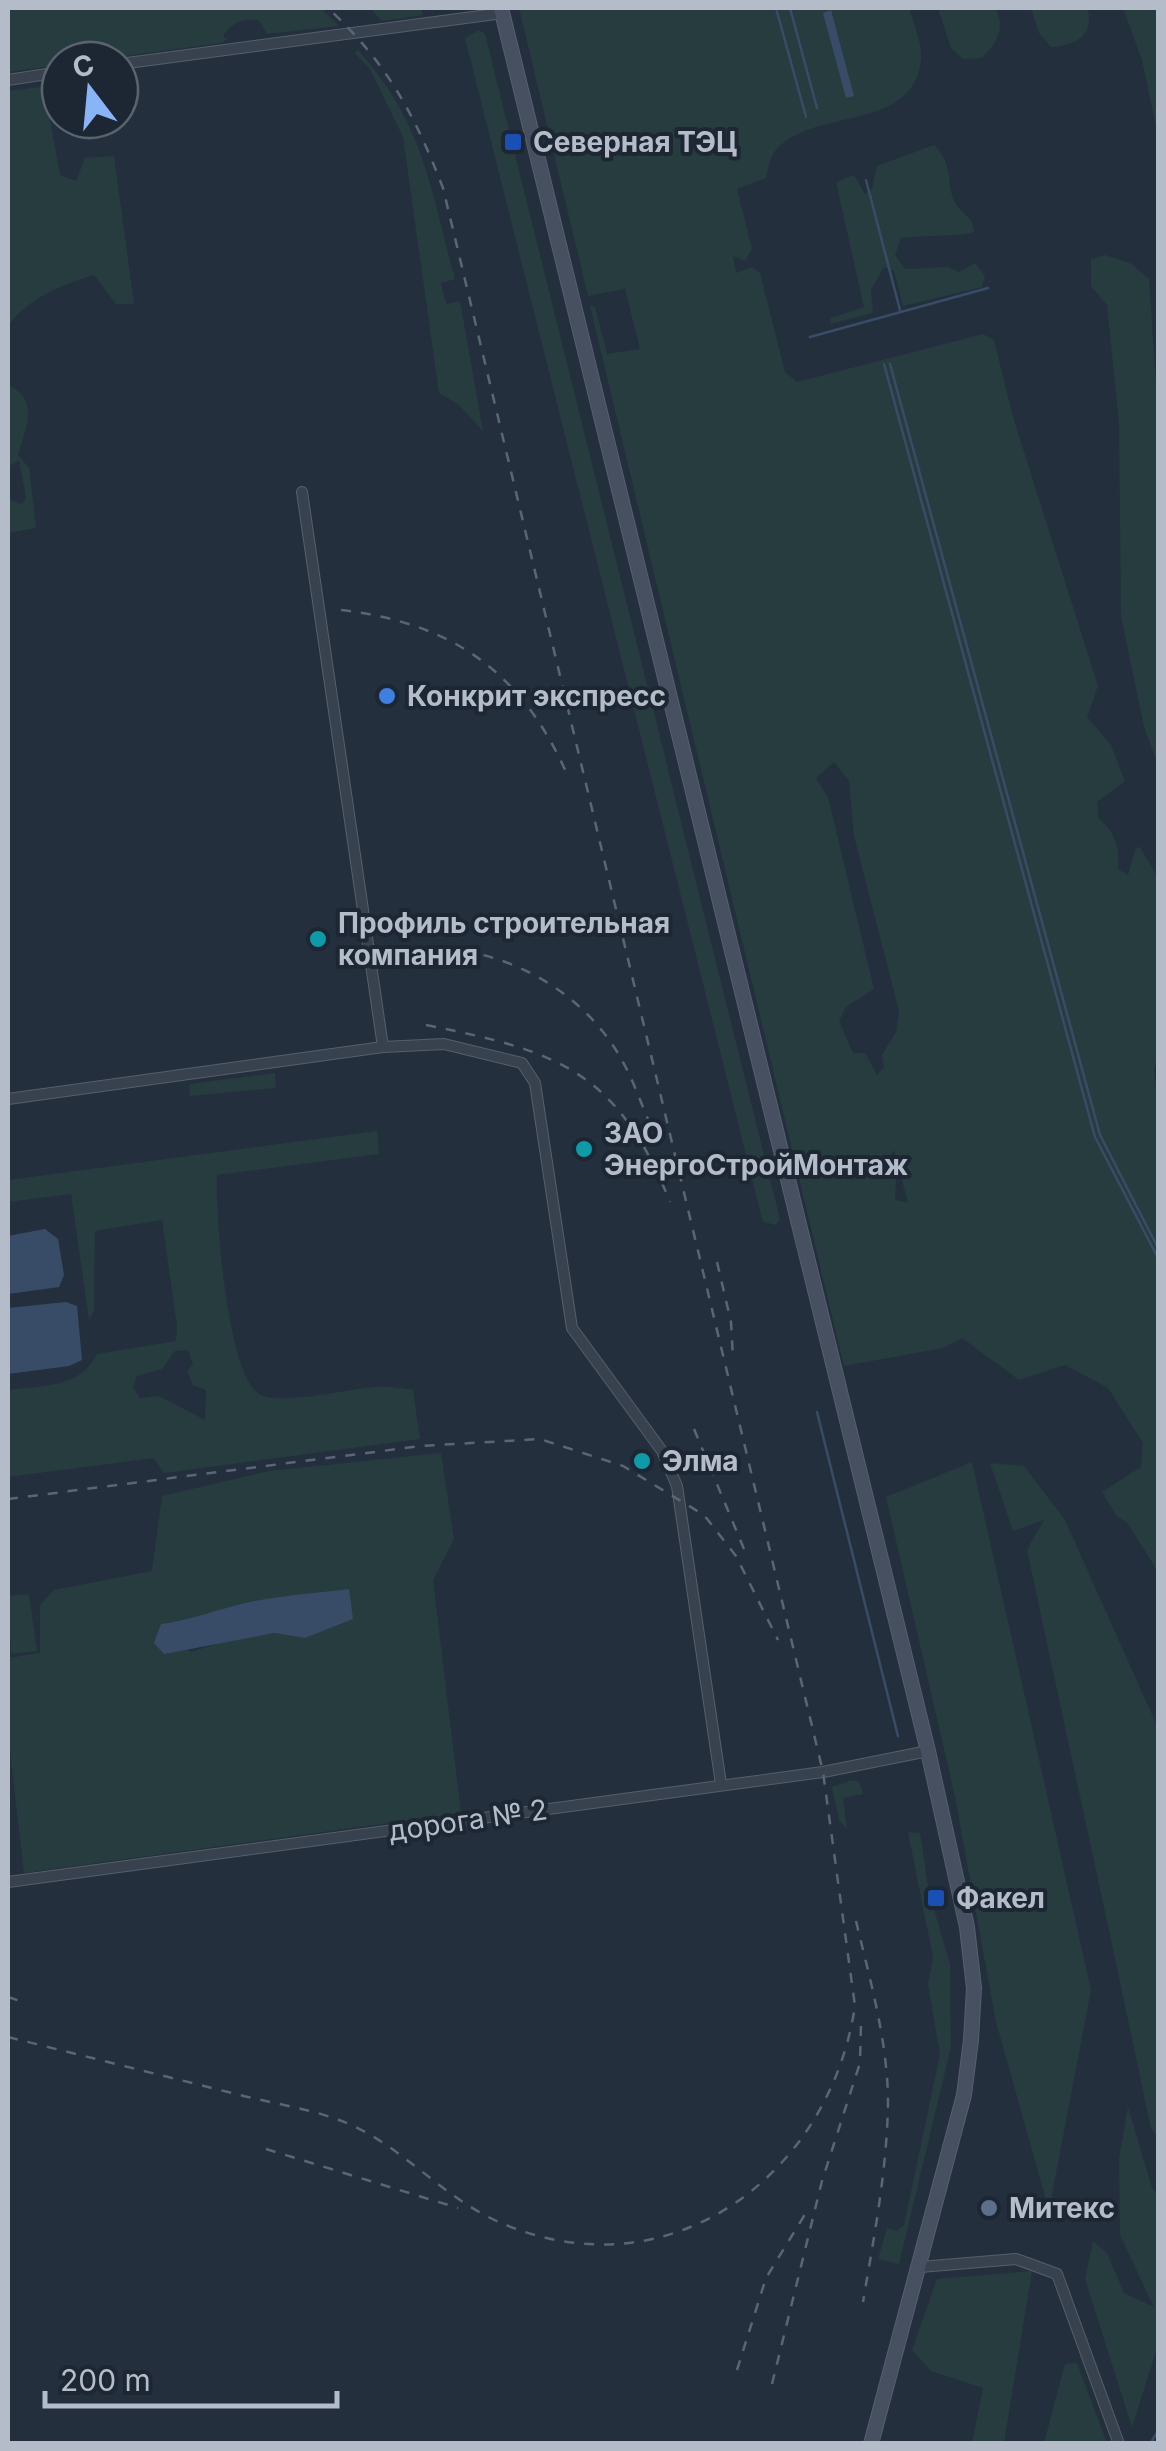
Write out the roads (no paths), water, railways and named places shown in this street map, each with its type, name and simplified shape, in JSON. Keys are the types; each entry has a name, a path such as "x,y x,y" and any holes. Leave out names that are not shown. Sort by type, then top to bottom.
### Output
{"main road":[{"path":"502,10 960,1894 974,1988 964,2095 871,2444"}],"street":[{"path":"140,61 502,10"},
{"path":"8,80 40,75"},
{"path":"302,492 383,1047"},
{"path":"8,1099 383,1047 444,1044 508,1057 530,1072 572,1328 662,1450 677,1486 720,1784"},
{"name":"дорога № 2","path":"8,1882 823,1772 928,1751"},
{"path":"920,2267 1016,2259 1057,2274 1120,2444"}],"water":[{"path":"831,10 854,96 846,98 823,13"},
{"path":"45,1229 58,1239 64,1275 59,1287 8,1294 8,1236"},
{"path":"66,1302 77,1306 82,1360 69,1366 8,1374 8,1308"},
{"path":"349,1589 353,1619 305,1638 274,1633 164,1654 154,1643 161,1624 259,1600"}],"waterway":[{"path":"776,8 806,117"},
{"path":"790,8 817,108"},
{"path":"866,180 900,310"},
{"path":"810,337 988,288"},
{"path":"884,364 1095,1137 1158,1258"},
{"path":"890,364 1100,1135 1158,1248"},
{"path":"817,1412 898,1736"},
{"path":"1150,2444 1158,2431"}],"railway":[{"path":"8,2037 327,2116 381,2141 458,2198 499,2222 561,2241 622,2244 679,2232 730,2206 775,2169 812,2123 839,2068 855,2006 823,1772 443,188 397,90 367,49 328,8"},
{"path":"341,610 417,627 478,658 505,680 528,707 567,774"},
{"path":"464,951 512,965 577,1004 611,1042 632,1079 652,1128"},
{"path":"426,1025 512,1045 577,1074 604,1095 628,1122 670,1202"},
{"path":"717,1262 731,1322 733,1358"},
{"path":"694,1429 744,1549"},
{"path":"8,1499 421,1446 540,1439 623,1466 704,1515 736,1556 778,1640"},
{"path":"856,1921 882,2034 888,2103 883,2178 863,2302"},
{"path":"8,1997 26,2003"},
{"path":"772,2384 822,2181 860,2063 861,2022"},
{"path":"266,2149 458,2208"},
{"path":"737,2370 766,2278 807,2211"}],"place":[{"name":"Северная ТЭЦ","path":"513,142"},
{"name":"Конкрит экспресс","path":"387,696"},
{"name":"Профиль строительная компания","path":"318,939"},
{"name":"ЗАО ЭнергоСтройМонтаж","path":"584,1149"},
{"name":"Элма","path":"642,1461"},
{"name":"Факел","path":"936,1898"},
{"name":"Митекс","path":"989,2208"}]}
